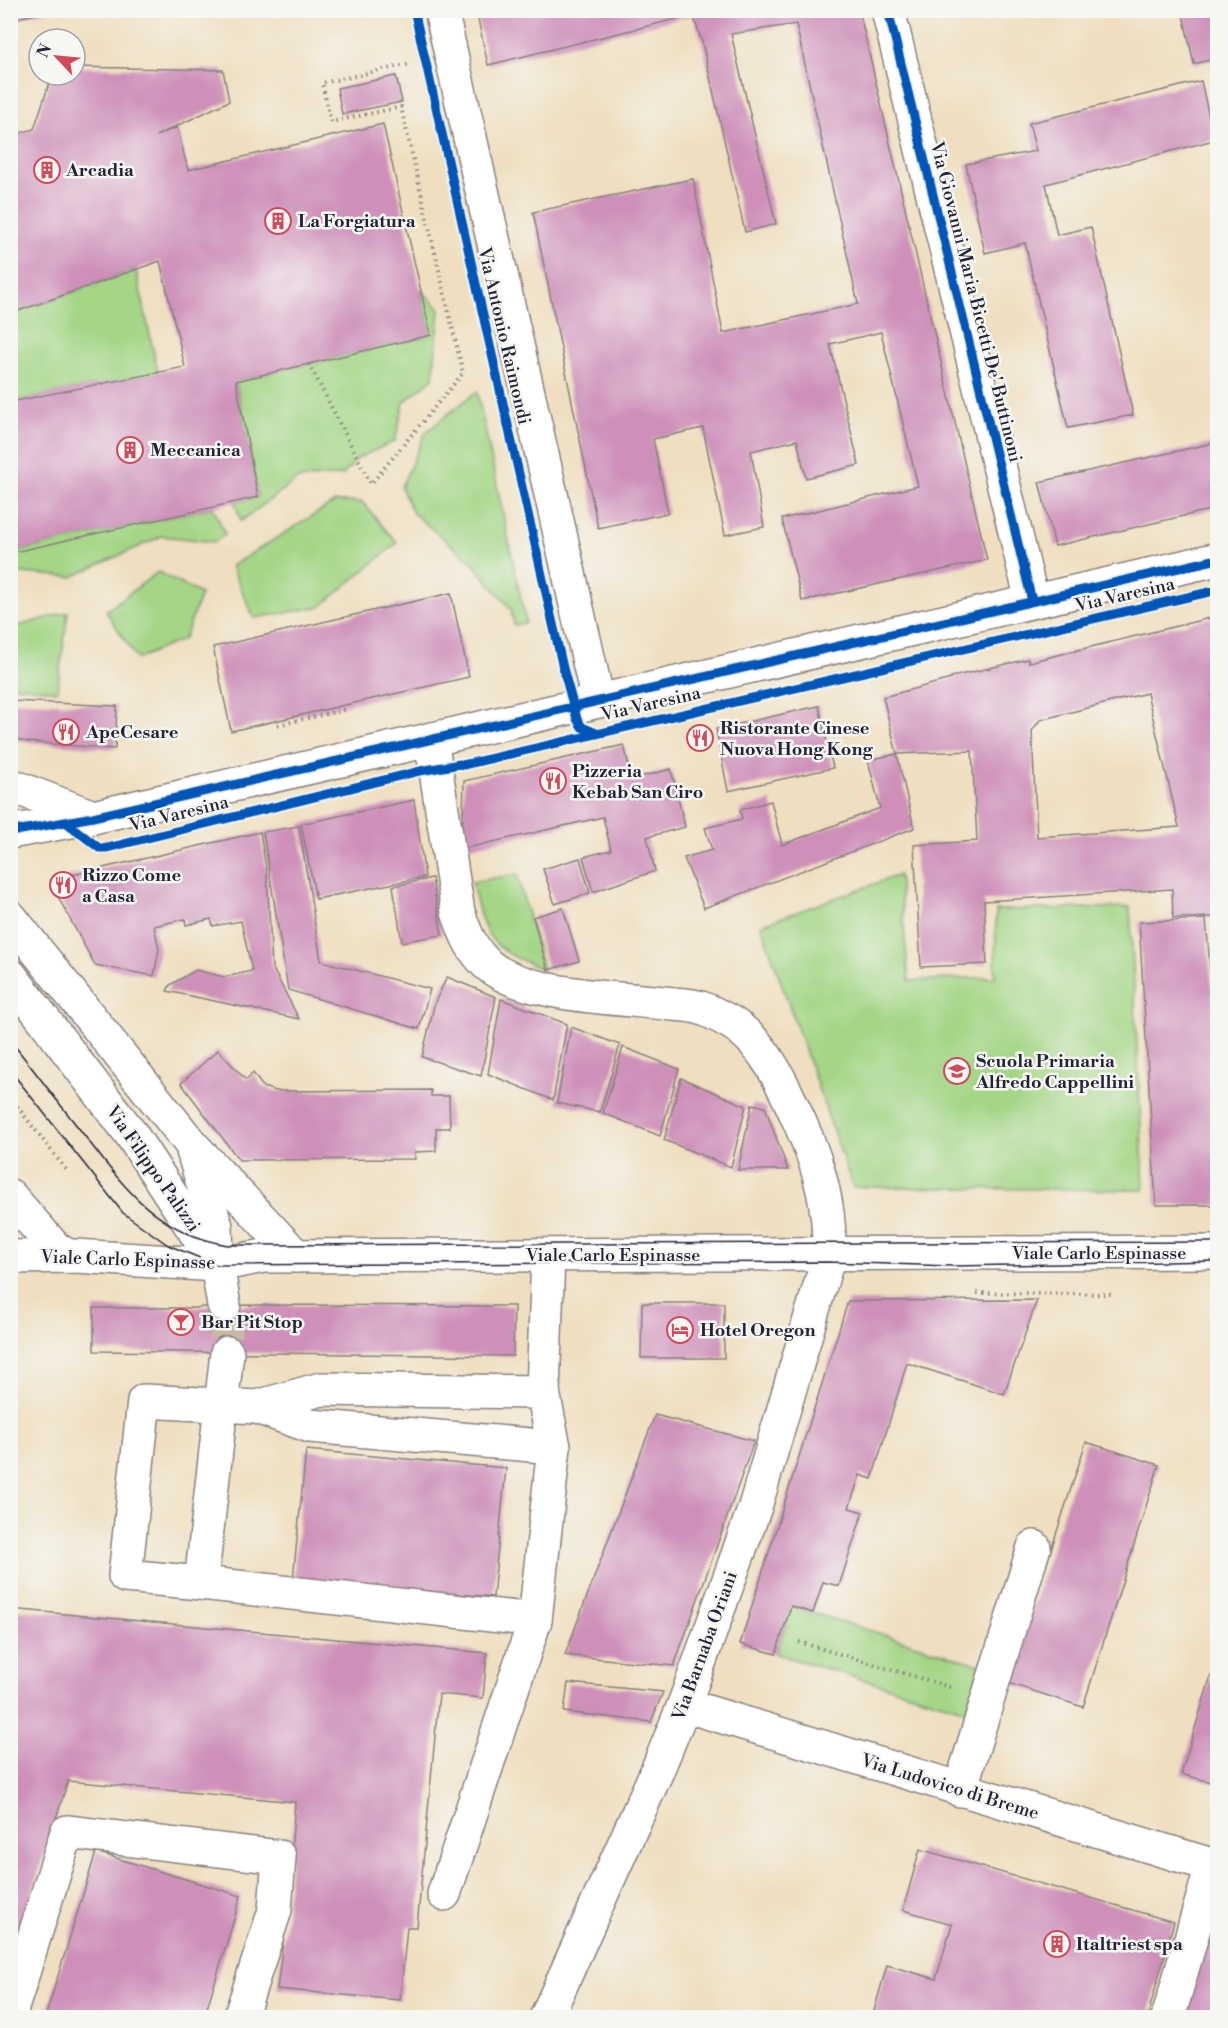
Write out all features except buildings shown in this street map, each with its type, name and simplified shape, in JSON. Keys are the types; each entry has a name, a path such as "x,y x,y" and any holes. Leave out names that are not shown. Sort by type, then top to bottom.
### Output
{"street":[{"name":"Via Antonio Raimondi","path":"441,10 598,701"},
{"name":"Via Giovanni Maria Bicetti De' Buttinoni","path":"888,10 1032,601"},
{"name":"Via Varesina","path":"10,832 93,817 1218,559"},
{"path":"431,740 458,912 466,937 483,962 507,978 538,988 700,1007 731,1023 756,1045 783,1084 804,1132 824,1197 828,1258"},
{"path":"10,785 93,817"},
{"name":"Via Filippo Palizzi","path":"10,917 191,1144 296,1256"},
{"name":"Via Filippo Palizzi","path":"10,975 131,1134 217,1265"},
{"name":"Via Filippo Palizzi","path":"191,1144 216,1226 217,1265"},
{"path":"10,1196 55,1248 68,1256"},
{"name":"Viale Carlo Espinasse","path":"10,1257 68,1256 217,1265 264,1256 548,1255 828,1258 1218,1252"},
{"path":"444,1894 535,1620 554,1447 543,1392 548,1255"},
{"name":"Via Barnaba Oriani","path":"546,2018 684,1706 755,1507 828,1258"},
{"path":"217,1265 224,1305"},
{"path":"201,1583 227,1353"},
{"path":"535,1620 124,1576 144,1401 257,1407 321,1389 543,1392"},
{"path":"257,1407 310,1426 554,1447"},
{"path":"960,1790 1034,1547"},
{"name":"Via Ludovico di Breme","path":"684,1706 1215,1867"},
{"path":"10,2014 67,1832 279,1857 274,1910 240,2018"},
{"path":"1168,2018 1215,1867"}],"path":[{"path":"309,364 371,484 463,373 401,107 331,122 322,83 410,64"},
{"path":"278,725 348,710"},
{"path":"10,1097 67,1171"},
{"path":"970,1293 1111,1294"},
{"path":"799,1642 988,1698"}],"green space":[{"path":"136,270 158,373 11,402 10,314"},
{"path":"421,290 440,309 433,378 404,402 395,441 358,458 343,475 298,479 241,521 235,502 258,497 236,381 431,335"},
{"path":"477,391 526,623 514,625 511,609 473,563 413,513 401,487 426,432"},
{"path":"335,502 362,502 397,543 320,607 254,618 231,566"},
{"path":"213,507 225,534 215,542 162,536 72,577 11,572 10,553"},
{"path":"158,572 201,594 184,639 137,659 106,611"},
{"path":"68,612 57,691 11,685 11,628"},
{"path":"517,874 543,969 500,947 492,939 481,917 472,882"},
{"path":"899,875 909,981 995,977 996,910 1130,907 1144,1190 853,1187 761,925"},
{"path":"791,1606 981,1665 967,1710 776,1654"}],"tunnel":[{"path":"224,1305 227,1353"}],"tram line":[{"path":"10,1040 111,1170 143,1204 180,1230 202,1239 228,1245 1218,1242"},
{"path":"10,1070 123,1213 168,1245 217,1265 827,1262 952,1266 1218,1261"}],"cycle path":[{"path":"414,10 563,668 577,719 582,727 596,733"},
{"path":"888,10 1032,601"},
{"path":"10,832 93,817 1218,559"},
{"path":"67,823 99,848 107,848 420,771 463,765 1218,590"}],"place":[{"name":"Arcadia","path":"47,170"},
{"name":"La Forgiatura","path":"278,221"},
{"name":"Meccanica","path":"130,450"},
{"name":"ApeCesare","path":"66,732"},
{"name":"Ristorante Cinese Nuova Hong Kong","path":"700,738"},
{"name":"Pizzeria Kebab San Ciro","path":"553,781"},
{"name":"Rizzo Come a Casa","path":"63,885"},
{"name":"Scuola Primaria Alfredo Cappellini","path":"957,1071"},
{"name":"Bar Pit Stop","path":"181,1322"},
{"name":"Hotel Oregon","path":"680,1330"},
{"name":"Italtriest spa","path":"1057,1944"}]}
